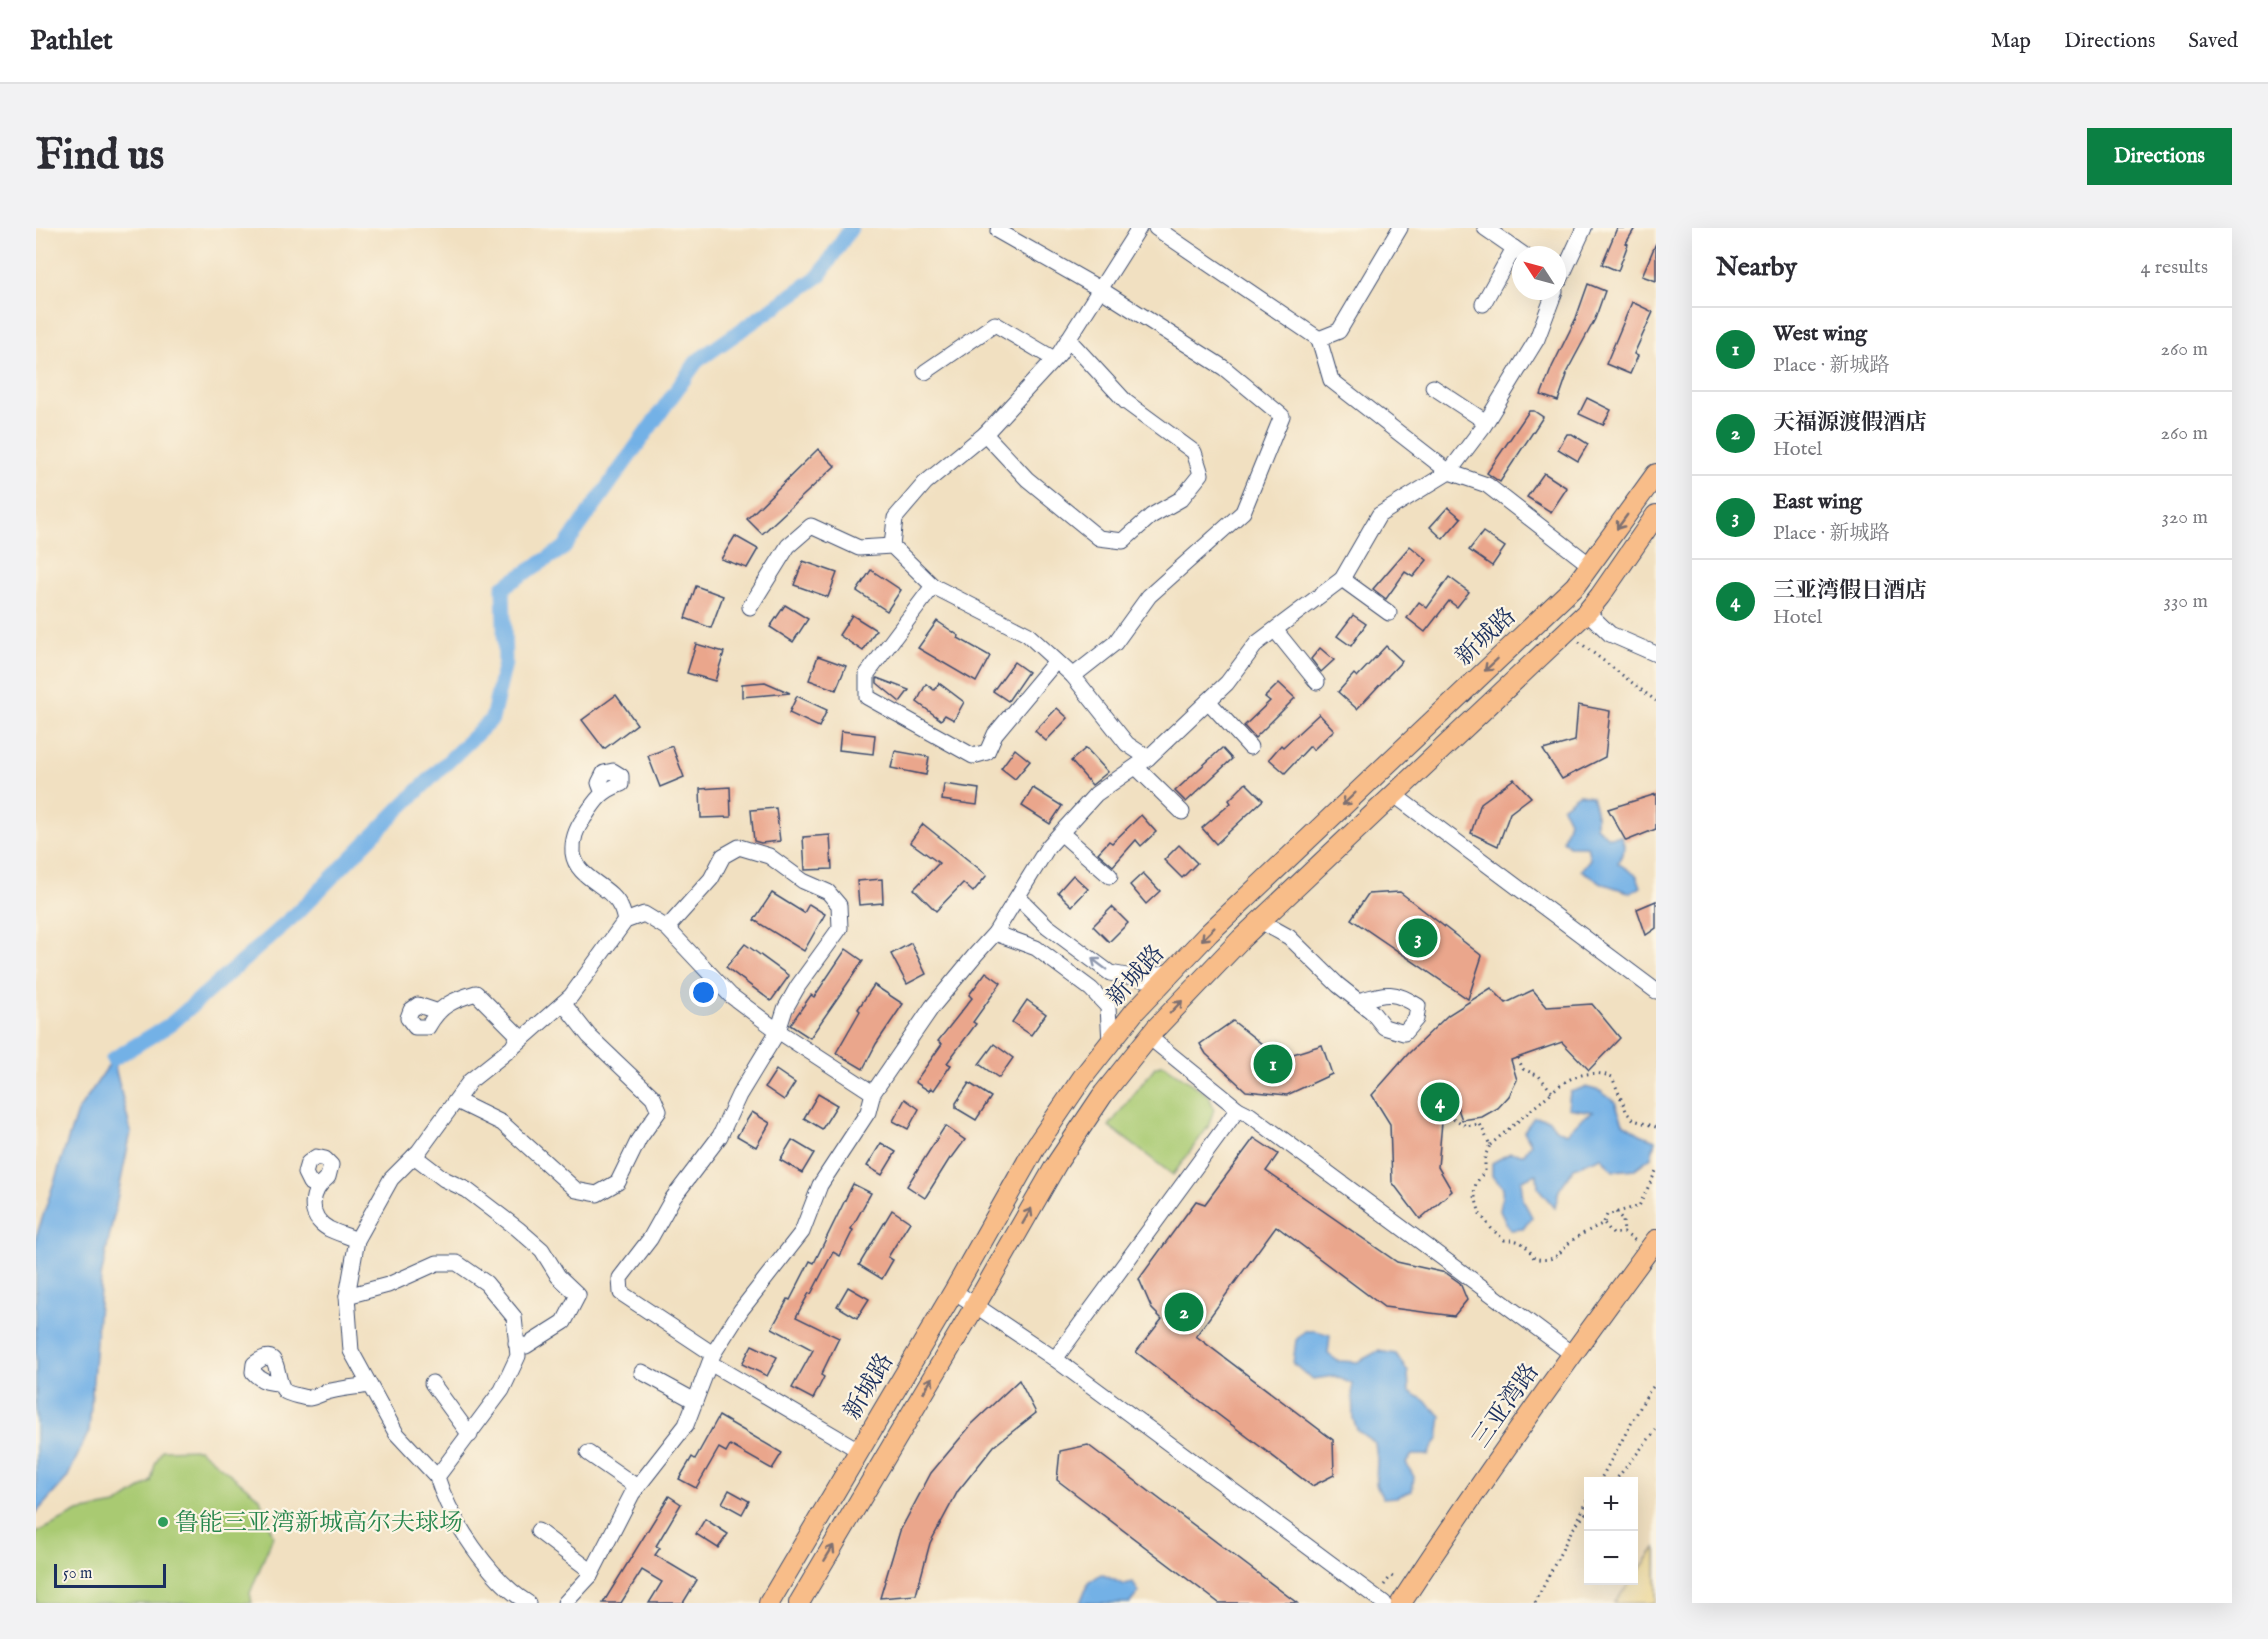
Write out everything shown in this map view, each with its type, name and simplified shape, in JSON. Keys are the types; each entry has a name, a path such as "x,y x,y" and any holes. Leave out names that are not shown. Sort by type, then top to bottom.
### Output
{"main road":[{"name":"新城路","path":"769,1603 954,1291 1036,1146 1110,1042 1135,1011 1209,933 1575,586 1656,474"},
{"path":"799,1603 1057,1163 1104,1093 1149,1037 1260,921 1587,612 1656,515"},
{"name":"三亚湾路","path":"1401,1603 1455,1521 1572,1354 1652,1245"}],"street":[{"path":"892,546 895,518 925,483 985,434 1054,359 1139,228"},
{"path":"1156,228 1319,339 1331,380 1449,472 1488,485 1590,565"},
{"path":"1319,339 1339,331 1400,228"},
{"path":"1485,228 1512,246"},
{"path":"1566,265 1584,228"},
{"path":"998,231 1100,289 1224,368 1282,416 1243,512 1149,596 1115,643 1073,676"},
{"path":"1483,304 1512,261"},
{"path":"565,1603 590,1576 632,1494 686,1425 712,1359 741,1310 802,1232 820,1185 868,1112 873,1093 932,1007 995,933 1048,847 1096,794 1142,762 1227,683 1257,643 1342,579 1379,515 1449,472 1486,422 1537,339 1551,300"},
{"path":"926,372 995,324 1054,359"},
{"path":"985,434 1027,479 1099,538 1123,541 1151,516 1181,499 1201,474 1194,452 1126,402 1068,339"},
{"path":"1433,387 1486,422"},
{"path":"750,607 789,546 811,526 859,548 892,546 933,586 1027,634 1073,676 1182,812"},
{"path":"1342,579 1389,613"},
{"path":"933,586 867,674 867,697 973,756 987,752 995,734 1056,661"},
{"path":"1587,612 1610,634 1656,654"},
{"path":"1275,630 1317,682"},
{"path":"1208,701 1250,747"},
{"path":"603,793 582,821 572,840 574,861 586,876 607,891 621,906 626,921"},
{"path":"1393,794 1656,991"},
{"path":"1061,832 1110,876"},
{"path":"667,927 711,879 723,856 739,847 769,856 803,881 828,892 839,905 840,928 798,986 785,1009 778,1030 739,1095 720,1136 673,1198 650,1239 620,1278 621,1293 712,1359 860,1451"},
{"path":"1018,897 1047,926 1110,973 1143,979 1174,970"},
{"path":"528,1603 516,1596 470,1544 443,1496 437,1477 396,1432 351,1352 348,1296 357,1240 391,1179 414,1156 470,1081 571,996 626,921 644,914 667,927 730,995 873,1093"},
{"path":"1260,921 1289,937 1338,985 1358,1001"},
{"path":"995,933 1036,948 1091,989 1108,1007 1110,1042"},
{"path":"436,1011 459,998 476,993 518,1035 513,1047"},
{"path":"457,1101 502,1124 576,1190 597,1194 618,1182 639,1139 659,1111 653,1097 589,1036 563,1003"},
{"path":"1149,1037 1238,1109 1250,1115 1572,1354"},
{"path":"1055,1359 1238,1109"},
{"path":"414,1156 519,1229 542,1250 558,1276 578,1295 564,1322 526,1346 516,1343"},
{"path":"318,1185 313,1195 314,1213 327,1228 357,1240"},
{"path":"348,1296 388,1285 437,1263 457,1263 486,1283 514,1317 518,1356 502,1390 471,1435 437,1477"},
{"path":"954,1291 1055,1359 1384,1603"},
{"path":"642,1372 695,1401"},
{"path":"279,1383 286,1392 308,1398 330,1391 369,1385"},
{"path":"432,1383 471,1435"},
{"path":"588,1453 637,1487"},
{"path":"538,1531 587,1568 590,1576"}],"path":[{"path":"1565,632 1656,701"},
{"path":"1518,1058 1523,1069 1539,1076 1552,1092"},
{"path":"1656,1127 1634,1120 1627,1113 1612,1077 1600,1072 1577,1076 1560,1084 1491,1145 1485,1156 1485,1171 1476,1183 1474,1193 1480,1214 1491,1228 1504,1240 1516,1240 1526,1245 1533,1258 1544,1260 1559,1255 1572,1241 1604,1223 1607,1215 1639,1206 1656,1171"},
{"path":"1448,1115 1466,1126 1480,1124 1491,1145"},
{"path":"1616,1212 1623,1220 1624,1233"},
{"path":"1604,1223 1613,1234 1624,1233 1652,1245"},
{"path":"1602,1477 1648,1393 1656,1383"},
{"path":"1618,1477 1656,1430"},
{"path":"1535,1603 1584,1508"},
{"path":"1572,1530 1584,1516"}],"green space":[{"path":"1163,1064 1209,1096 1214,1109 1208,1127 1173,1175 1109,1126 1155,1067"},
{"name":"鲁能三亚湾新城高尔夫球场","path":"199,1449 260,1498 273,1536 250,1593 252,1603 36,1603 36,1533 78,1512 116,1505 151,1482 155,1464 162,1450"}],"sand":[{"path":"1656,1547 1656,1600 1654,1603 1614,1603 1628,1585 1638,1585 1638,1572"}],"water":[{"path":"1579,794 1592,796 1596,810 1596,826 1608,837 1621,836 1625,848 1618,863 1637,876 1641,887 1631,893 1601,883 1581,870 1590,859 1587,846 1569,846 1563,840 1569,821 1562,807"},
{"path":"113,1059 131,1132 101,1277 89,1431 67,1478 36,1513 36,1237 77,1112"},
{"path":"1585,1087 1600,1091 1615,1102 1623,1123 1655,1140 1651,1157 1635,1169 1613,1171 1601,1157 1574,1168 1559,1190 1555,1208 1538,1188 1537,1174 1521,1180 1523,1200 1532,1217 1523,1229 1510,1230 1500,1211 1503,1187 1492,1176 1492,1163 1510,1153 1524,1154 1531,1144 1524,1131 1534,1117 1548,1119 1556,1129 1567,1133 1582,1118 1593,1112 1568,1108 1570,1092"},
{"path":"1305,1331 1330,1335 1328,1354 1338,1361 1358,1362 1378,1351 1396,1354 1408,1372 1409,1391 1424,1400 1441,1416 1438,1439 1428,1455 1412,1455 1406,1463 1414,1477 1412,1491 1397,1497 1383,1498 1376,1484 1375,1443 1358,1431 1353,1419 1352,1384 1335,1376 1313,1379 1293,1364 1296,1340"},
{"path":"1101,1574 1125,1585 1133,1583 1139,1592 1130,1603 1080,1603 1088,1583"}],"building":[{"path":"1617,228 1635,228 1626,243 1628,244 1618,271 1602,264"},
{"path":"1656,243 1656,281 1642,276"},
{"path":"1588,284 1605,291 1595,319 1565,375 1567,375 1558,401 1541,395 1576,318"},
{"path":"1632,302 1653,312 1634,354 1638,356 1630,374 1606,364"},
{"path":"1587,398 1611,410 1603,425 1579,414"},
{"path":"1529,411 1534,411 1543,417 1500,482 1487,473"},
{"path":"1567,434 1572,434 1588,444 1578,461 1558,449"},
{"path":"818,449 835,466 762,534 747,519"},
{"path":"1544,473 1567,488 1551,512 1527,497"},
{"path":"1448,507 1461,518 1443,539 1430,527"},
{"path":"1483,532 1505,547 1492,566 1469,550"},
{"path":"735,536 758,549 747,568 721,559"},
{"path":"1410,546 1427,560 1413,577 1405,572 1386,599 1373,589"},
{"path":"803,561 837,573 828,597 794,585"},
{"path":"871,570 901,590 887,611 857,591"},
{"path":"1449,577 1469,592 1457,607 1449,601 1425,632 1407,618 1419,602 1427,608"},
{"path":"696,586 723,596 711,628 685,618"},
{"path":"785,605 808,619 793,642 770,627"},
{"path":"852,615 876,630 863,651 839,635"},
{"path":"1353,615 1366,624 1351,646 1337,636"},
{"path":"937,621 959,636 958,638 990,656 976,682 918,648"},
{"path":"696,644 724,652 715,681 687,673"},
{"path":"1386,646 1402,661 1357,709 1338,692 1354,674 1357,677"},
{"path":"1320,648 1334,660 1321,672 1311,659"},
{"path":"818,656 846,666 836,690 809,680"},
{"path":"1014,662 1028,672 1008,701 993,691"},
{"path":"877,678 909,690 900,702 877,683"},
{"path":"765,682 790,693 742,697 742,684"},
{"path":"939,683 964,702 954,720 945,715 941,720 917,702 926,684 934,690"},
{"path":"1279,683 1295,698 1255,738 1244,726 1270,701 1265,697"},
{"path":"616,695 637,724 604,749 582,720"},
{"path":"797,696 827,710 819,727 789,713"},
{"path":"1578,705 1610,711 1605,757 1562,779 1543,750 1575,741"},
{"path":"1057,708 1068,718 1046,741 1035,731"},
{"path":"1319,714 1334,730 1313,750 1310,746 1285,773 1269,759 1281,745 1283,747"},
{"path":"841,731 875,735 873,754 839,750"},
{"path":"672,746 684,777 660,787 648,756"},
{"path":"1086,748 1108,772 1092,785 1071,761"},
{"path":"1222,748 1232,759 1186,802 1175,791"},
{"path":"1015,749 1030,761 1015,779 1001,768"},
{"path":"895,751 929,757 926,775 891,768"},
{"path":"1514,779 1531,797 1510,813 1498,846 1471,833 1481,803"},
{"path":"1246,783 1263,800 1216,844 1202,828 1231,803 1229,800"},
{"path":"944,784 979,789 977,805 942,800"},
{"path":"730,787 731,817 701,818 700,789"},
{"path":"1033,788 1062,806 1050,824 1022,806"},
{"path":"1656,794 1656,829 1626,841 1608,809"},
{"path":"776,808 780,841 761,843 754,841 751,810"},
{"path":"1141,815 1156,832 1141,846 1136,840 1113,866 1098,853"},
{"path":"923,824 987,875 973,892 963,883 936,911 914,889 939,863 910,842"},
{"path":"830,835 832,869 805,870 803,837"},
{"path":"1179,845 1197,863 1182,878 1164,860"},
{"path":"1143,873 1160,891 1146,904 1130,885"},
{"path":"1073,875 1088,889 1072,906 1058,892"},
{"path":"882,879 883,903 859,905 857,881"},
{"path":"1400,892 1482,956 1468,999 1351,919 1368,894"},
{"path":"772,893 804,913 809,904 825,914 804,951 754,920"},
{"path":"1656,901 1656,928 1646,935 1637,909"},
{"path":"1112,907 1128,923 1109,942 1093,926"},
{"path":"911,943 926,974 907,984 891,954"},
{"path":"745,944 789,976 771,1001 726,967"},
{"path":"846,949 863,961 810,1038 790,1025 811,995 814,997"},
{"path":"986,972 1001,983 973,1022 976,1024 947,1063 951,1065 934,1090 931,1088 929,1091 915,1082 942,1044 938,1041 972,998 969,995"},
{"path":"874,985 903,1004 876,1044 863,1069 836,1053 860,1011 858,1009"},
{"path":"1491,988 1506,1003 1533,990 1547,1007 1592,1004 1620,1038 1589,1070 1562,1042 1511,1060 1517,1080 1509,1096 1498,1108 1482,1117 1462,1120 1457,1106 1442,1122 1438,1167 1452,1191 1420,1219 1392,1182 1390,1124 1372,1095 1408,1054 1448,1015"},
{"path":"1027,1000 1046,1014 1031,1035 1012,1022"},
{"path":"1233,1021 1262,1044 1290,1055 1322,1045 1332,1074 1287,1095 1246,1091 1206,1054 1200,1044"},
{"path":"994,1044 1013,1058 999,1078 979,1064"},
{"path":"776,1070 795,1083 784,1100 765,1087"},
{"path":"969,1083 991,1097 976,1120 956,1108 956,1103"},
{"path":"818,1094 837,1105 822,1129 804,1118"},
{"path":"905,1099 919,1109 908,1129 893,1121"},
{"path":"752,1112 770,1123 756,1147 737,1136"},
{"path":"945,1126 965,1140 950,1158 925,1198 907,1186"},
{"path":"1254,1138 1278,1154 1266,1171 1397,1262 1446,1273 1460,1283 1467,1300 1454,1316 1384,1307 1276,1226 1196,1336 1333,1440 1334,1475 1312,1486 1136,1352 1162,1319 1152,1309 1139,1279 1196,1201 1205,1204"},
{"path":"792,1140 814,1153 802,1173 780,1160"},
{"path":"881,1143 896,1152 882,1175 867,1166"},
{"path":"853,1184 871,1193 851,1229 853,1230 840,1256 833,1252 796,1317 839,1338 821,1375 824,1377 813,1399 792,1388 813,1350 772,1328 788,1299 790,1300 810,1261 814,1263"},
{"path":"892,1210 910,1222 888,1257 893,1260 882,1279 859,1265"},
{"path":"848,1287 869,1299 857,1318 837,1306"},
{"path":"752,1345 777,1357 767,1376 742,1364"},
{"path":"1019,1380 1036,1413 994,1446 958,1491 930,1543 916,1595 880,1598 900,1531 931,1473 972,1424"},
{"path":"719,1416 782,1453 772,1469 730,1445 726,1452 719,1448 696,1488 679,1479 692,1457 695,1459"},
{"path":"1088,1445 1297,1603 1219,1603 1057,1480 1060,1451"},
{"path":"729,1490 749,1501 742,1514 722,1503"},
{"path":"669,1496 681,1504 656,1546 660,1548 655,1555 697,1580 683,1603 649,1603 662,1582 642,1570 621,1603 603,1603"},
{"path":"705,1519 728,1534 718,1548 696,1534"}],"waterway":[{"path":"113,1059 171,1024 297,913 492,719 505,663 503,587 564,548 697,361 819,276 851,228"}],"place":[{"name":"East wing","path":"1418,938"},
{"name":"West wing","path":"1273,1064"},
{"name":"三亚湾假日酒店","path":"1440,1102"},
{"name":"天福源渡假酒店","path":"1184,1312"},
{"name":"鲁能三亚湾新城高尔夫球场","path":"163,1522"}]}
